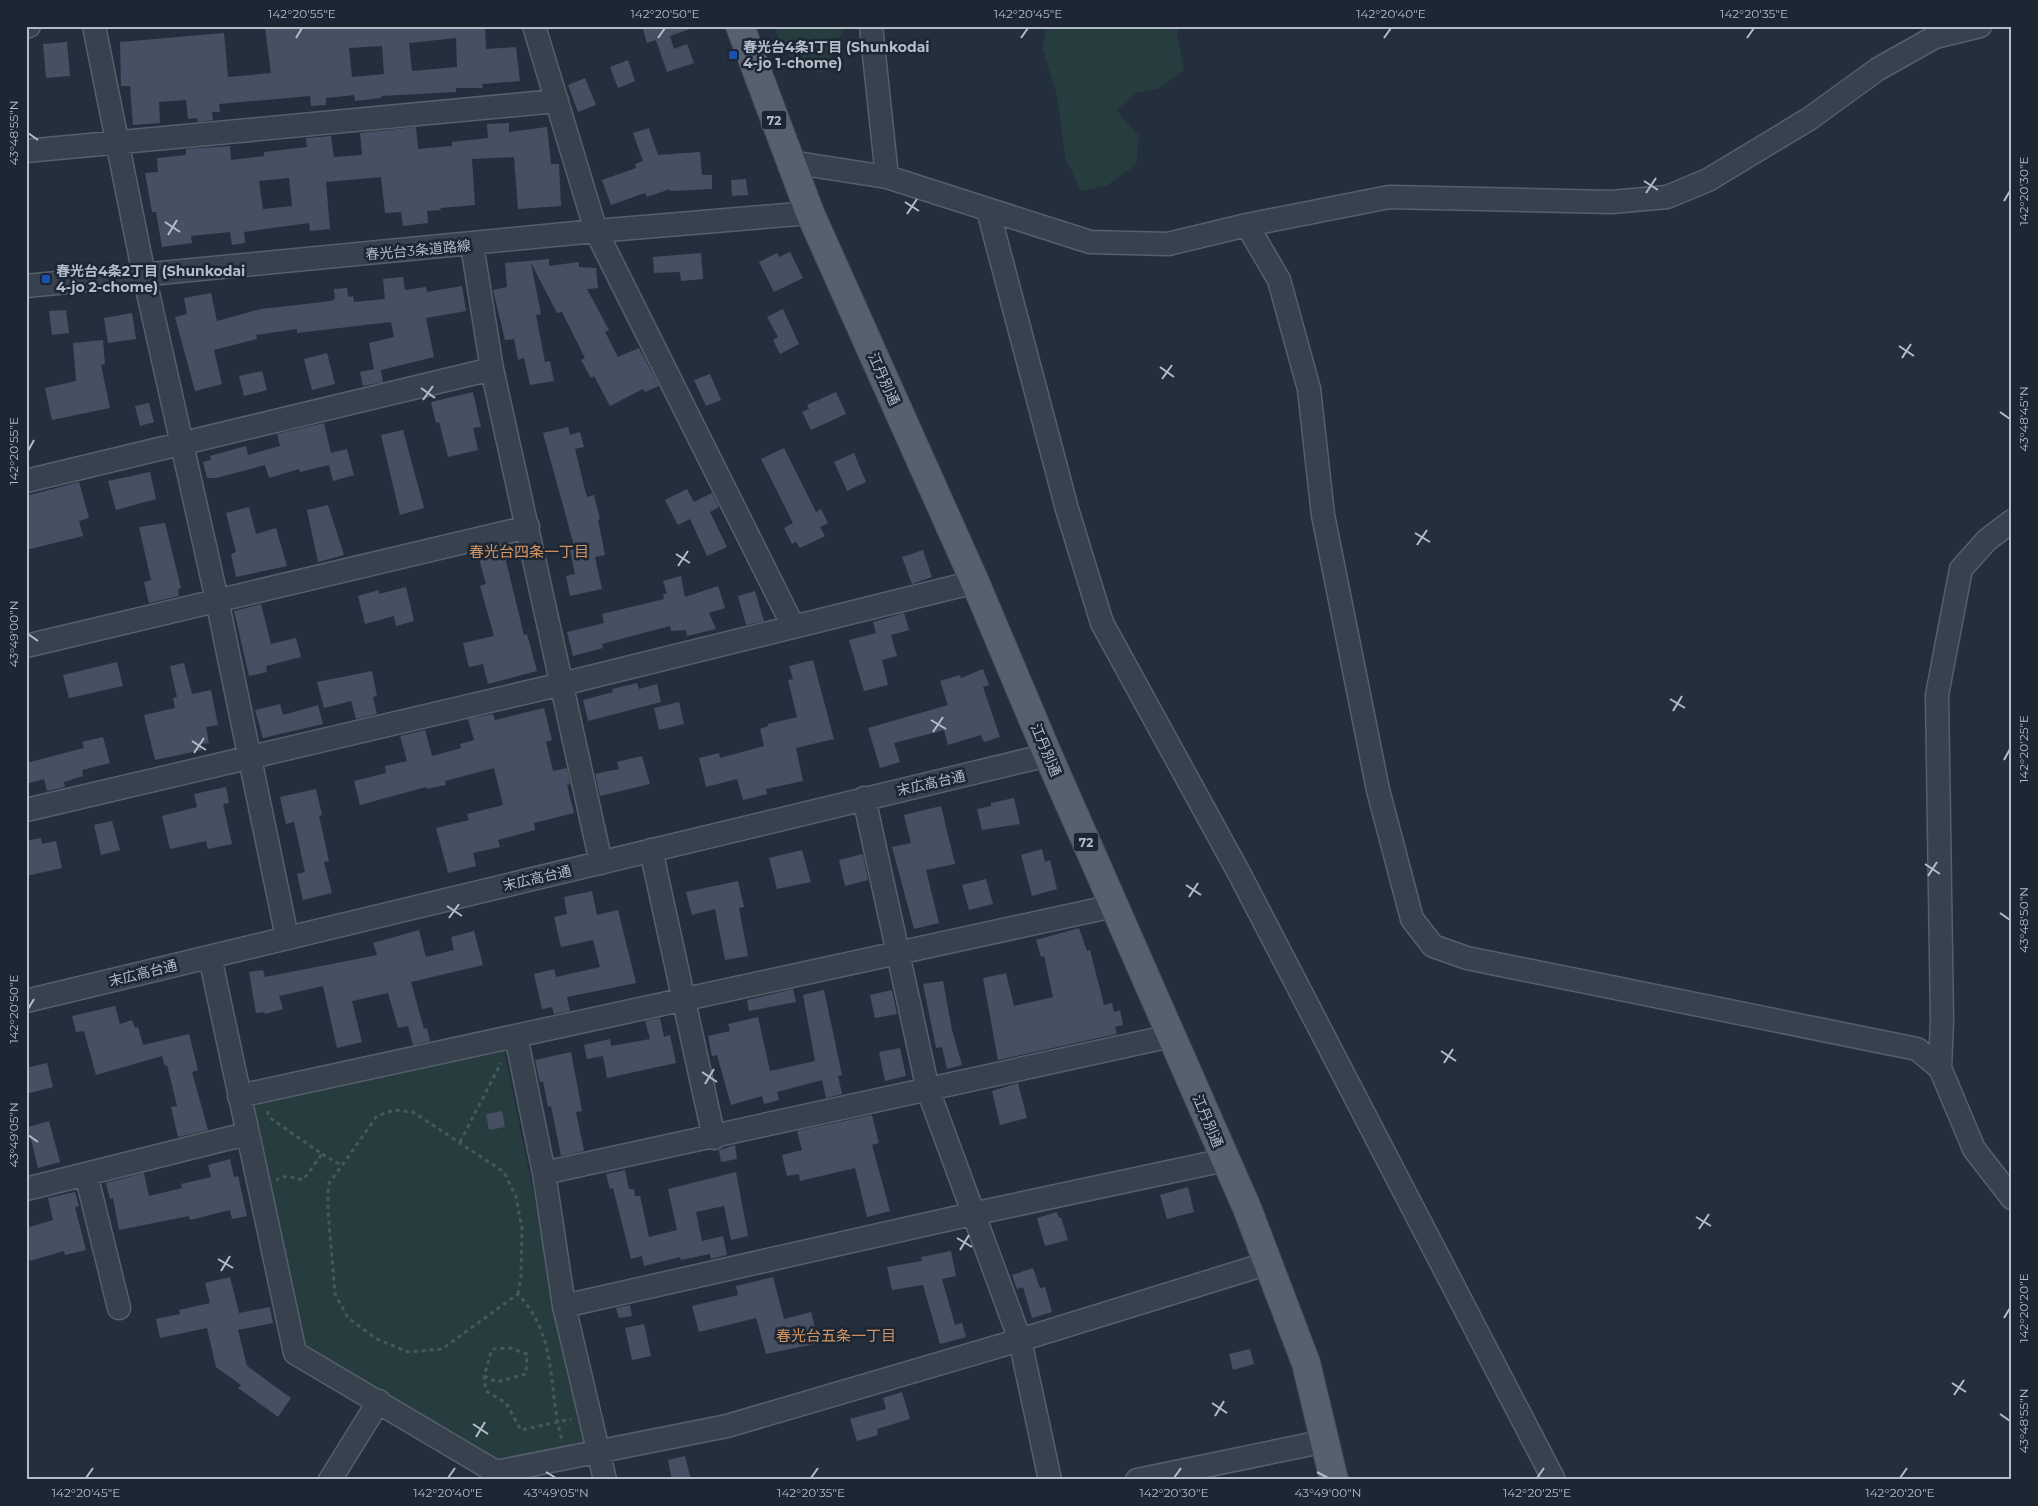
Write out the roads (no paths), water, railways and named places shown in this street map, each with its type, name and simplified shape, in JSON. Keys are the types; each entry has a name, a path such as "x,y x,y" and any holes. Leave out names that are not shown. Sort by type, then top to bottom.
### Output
{"main road":[{"name":"江丹別通","path":"740,26 810,213 975,582 1048,755 1269,1263 1306,1363 1334,1480"}],"street":[{"path":"94,26 144,276 217,600 287,937"},
{"path":"534,26 596,231 793,626"},
{"path":"871,26 887,177"},
{"path":"790,162 887,177 1090,242 1168,244 1247,225 1389,197 1612,202 1667,197 1717,174 1809,119 1878,69 1935,37 1980,26"},
{"path":"26,151 557,102"},
{"path":"988,210 1067,509 1102,623 1239,872 1554,1480"},
{"name":"春光台3条道路線","path":"26,286 472,245 596,231 810,213"},
{"path":"1247,225 1279,280 1309,389 1323,515 1378,790 1412,918 1433,946 1467,958 1917,1049 1940,1068"},
{"path":"472,245 492,369 601,863"},
{"path":"26,481 492,369"},
{"path":"2012,521 1987,540 1961,569 1937,695 1942,1021 1940,1068 1974,1149 2012,1198"},
{"path":"26,646 528,527"},
{"path":"26,810 248,756 562,684 975,582"},
{"name":"末広高台通","path":"26,1001 1048,755"},
{"path":"864,798 928,1090 972,1214 1020,1340 1050,1480"},
{"path":"651,850 714,1138"},
{"path":"248,1093 1114,906"},
{"path":"210,957 248,1093 246,1134 259,1184 295,1353 496,1472 727,1426 1020,1340 1269,1263"},
{"path":"544,1173 714,1138 1171,1036"},
{"path":"508,1037 544,1173 564,1306 605,1480"},
{"path":"26,1189 246,1134"},
{"path":"564,1306 972,1214 1225,1160"},
{"path":"86,1174 119,1308"},
{"path":"330,1480 378,1401"},
{"path":"1137,1480 1326,1441"}],"place":[{"name":"春光台4条1丁目 (Shunkodai 4-jo 1-chome)","path":"733,55"},
{"name":"春光台4条2丁目 (Shunkodai 4-jo 2-chome)","path":"46,279"}],"district":[{"name":"春光台四条一丁目","path":"529,551"},
{"name":"春光台五条一丁目","path":"836,1335"}]}
